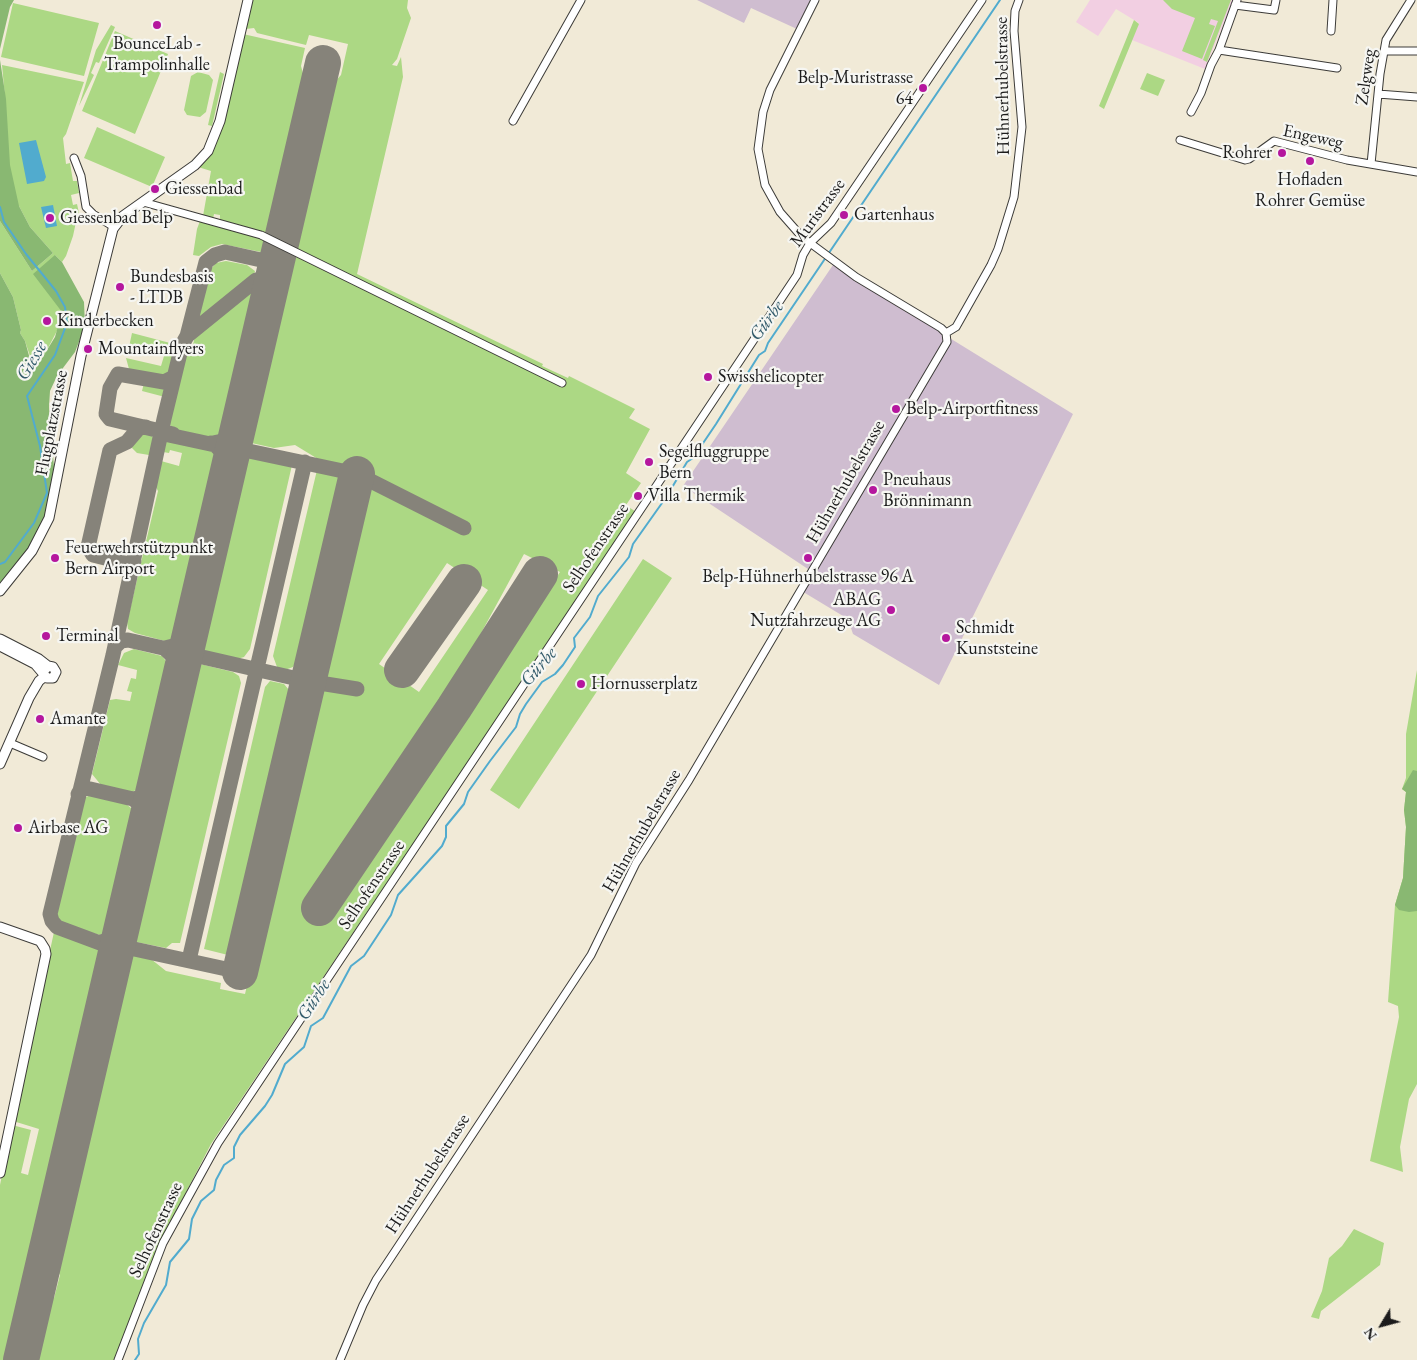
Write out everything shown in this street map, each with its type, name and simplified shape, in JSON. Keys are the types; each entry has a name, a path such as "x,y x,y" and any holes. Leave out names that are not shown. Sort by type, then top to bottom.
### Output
{"street":[{"path":"74,158 81,176 86,207 93,214 114,227 123,216 195,165 213,141 220,121 248,0"},
{"path":"513,121 581,0"},
{"path":"815,0 765,104 758,142 763,176 771,198 790,225 822,253 947,336"},
{"name":"Muristrasse","path":"683,445 797,275 803,255 810,243 831,223 982,0"},
{"name":"Hühnerhubelstrasse","path":"340,1360 363,1305 376,1280 590,955 636,863 689,780 945,347 947,336 956,327 998,249 1014,197 1022,127 1014,31 1015,10 1019,0"},
{"path":"1191,112 1201,93 1210,65 1219,50 1236,3 1274,10 1276,0"},
{"path":"1332,31 1333,0"},
{"name":"Zelgweg","path":"1371,164 1384,51 1388,35 1411,0"},
{"path":"1219,50 1337,68"},
{"path":"1384,51 1417,52"},
{"path":"1378,94 1417,97"},
{"name":"Engeweg","path":"1180,140 1245,160 1249,160 1274,141 1371,164 1417,172"},
{"path":"143,202 261,235 562,383"},
{"path":"156,216 158,207"},
{"name":"Flugplatzstrasse","path":"0,591 32,551 49,518 81,356 114,227"},
{"name":"Selhofenstrasse","path":"118,1360 163,1243 218,1143 683,445"},
{"path":"0,639 39,660 45,672"},
{"path":"0,646 35,664 45,672"},
{"path":"0,764 30,698 45,672"},
{"path":"10,743 43,757"},
{"path":"0,927 40,940 46,949 46,954 0,1173"}],"shaded area":[{"path":"697,0 812,0 797,29 751,8 744,23"},
{"path":"1090,0 1233,0 1205,69 1132,40 1139,23 1116,9 1098,36 1076,22"},
{"path":"835,262 938,326 948,337 1073,414 939,685 853,634 848,619 800,590 811,571 683,486"}],"green space":[{"path":"0,0 14,0 10,7 0,49"},
{"path":"251,0 408,0 407,8 411,18 397,59 392,65 397,66 401,57 403,77 357,274 543,364 542,366 568,378 569,376 635,409 629,418 650,429 626,473 641,483 626,505 636,512 211,1144 166,1231 138,1297 115,1360 33,1360 47,1296 54,1298 60,1275 55,1267 129,951 151,959 166,971 221,983 220,989 245,994 364,483 461,531 466,524 356,468 318,459 295,445 274,448 247,442 330,87 341,75 348,44 309,35 306,45 257,33 254,28 246,29 244,27","holes":["524,554 560,572 326,924 306,910 442,705","447,563 488,590 419,692 379,664"]},
{"path":"1163,0 1231,0 1207,62 1203,60 1218,21 1211,19 1209,24 1215,26 1202,59 1182,51 1195,18 1172,9"},
{"path":"13,3 99,23 84,76 1,57"},
{"path":"1134,20 1139,24 1104,109 1099,106"},
{"path":"111,25 115,27 99,63 96,62 91,73 94,75 79,106 96,50"},
{"path":"115,31 168,54 135,134 82,111"},
{"path":"243,34 305,48 301,66 305,81 269,237 220,222 220,215 214,214 213,219 203,216 211,171 198,167 203,160"},
{"path":"0,60 6,99 10,165 19,206 30,227 53,253 32,271 0,221"},
{"name":"Giessenbad Belp","path":"2,65 84,82 63,138 66,164 70,163 73,181 77,181 79,193 71,195 73,205 77,204 79,213 74,214 76,222 66,256 62,262 55,255 62,312 59,327 38,367 34,368 25,341 20,333 21,330 13,297 0,273 0,221 32,271 53,253 30,227 19,206 0,215 0,68 6,108"},
{"path":"198,72 209,75 213,80 206,112 200,117 187,115 184,110 191,76"},
{"path":"220,72 224,74 212,126 208,125"},
{"path":"1147,73 1165,80 1158,96 1140,89"},
{"path":"97,127 165,157 152,187 84,158"},
{"path":"200,221 254,236 265,241 267,248 261,252 222,244 211,247 199,256 193,255"},
{"path":"55,255 62,262 84,302 85,326 75,352 57,376 50,391 49,407 54,467 49,509 33,542 0,584 0,273 13,297 21,330 20,333 25,341 32,367 36,368 55,337 62,312 33,274"},
{"path":"226,261 247,265 255,271 254,275 198,320 210,270 216,263"},
{"path":"258,283 222,434 212,439 176,431 171,427 168,419 185,351 193,345 196,331"},
{"path":"132,333 174,344 177,348 170,377 160,379 136,373 129,369 126,358 161,366 164,356 129,347"},
{"path":"144,383 162,386 166,392 165,397 142,391"},
{"path":"145,433 151,434 156,443 149,455 137,453 132,448 135,440"},
{"path":"173,438 211,447 217,456 176,635 171,640 165,641 135,633 128,629 127,622 158,491 155,485 161,461 179,466 182,453 170,450 169,453 163,452 165,442"},
{"path":"245,453 292,465 250,649 244,657 237,659 199,649"},
{"path":"317,470 341,474 298,659 293,667 285,670 277,667 273,656"},
{"name":"Hornusserplatz","path":"643,559 672,578 519,809 490,790"},
{"path":"134,649 162,656 169,665 142,782 140,788 132,792 101,785 92,774 110,700 130,701 132,692 127,691 131,678 136,679 137,670 118,665 124,653"},
{"path":"196,663 233,672 239,676 241,683 180,943 172,943 166,948 131,941"},
{"path":"1417,670 1417,1084 1409,1099 1400,1147 1403,1172 1370,1161 1399,1017 1398,1006 1388,1002 1395,905 1403,878 1406,792 1402,789 1406,778 1406,734"},
{"path":"270,681 284,684 289,690 289,695 228,955 204,949 265,687"},
{"path":"1413,770 1417,771 1417,911 1409,912 1399,910 1395,905 1403,878 1406,792 1402,789"},
{"path":"90,795 126,804 131,808 134,816 110,923 105,932 100,935 62,925 53,914 79,801"},
{"path":"54,932 99,947 102,957 32,1252 20,1290 24,1291 8,1360 0,1360 0,1185 12,1125 31,1130 21,1173 28,1175 39,1129 13,1121"},
{"path":"1354,1229 1384,1243 1380,1265 1321,1311 1319,1319 1311,1317 1322,1291 1329,1258 1342,1246"}],"water":[{"path":"36,140 46,177 44,181 27,184 19,143"},
{"path":"53,205 57,226 46,228 41,207"}],"waterway":[{"name":"Gürbe","path":"135,1360 139,1354 138,1339 144,1323 166,1285 170,1262 189,1239 192,1219 201,1201 214,1190 216,1180 224,1165 234,1158 234,1147 240,1135 272,1095 285,1064 304,1047 311,1026 323,1018 351,966 364,956 391,915 398,895 442,846 446,837 446,826 464,804 468,792 516,727 520,714 526,704 542,682 555,674 563,665 575,647 574,638 590,617 598,596 629,557 633,544 667,496 687,462 693,458 759,355 765,351 768,343 1000,0"},
{"name":"Giesse","path":"0,207 4,222 26,254 56,291 65,307 67,323 55,355 27,396 40,446 47,493 34,523 5,562 0,564"}],"taxiway":[{"path":"261,260 272,257 280,247"},
{"path":"111,971 113,955 108,946 57,927 52,921 50,914 113,655 164,419 182,345 187,336 206,262 215,255 225,252 261,260 270,268 272,278"},
{"path":"187,336 256,280"},
{"path":"173,434 110,419 106,414 110,388 118,374 164,382 174,377"},
{"path":"213,443 227,440 238,425"},
{"path":"134,561 129,564 93,555 88,547 110,450 127,442 139,428 146,427"},
{"path":"164,434 215,445 225,455 227,470"},
{"path":"211,443 357,474 464,528"},
{"path":"189,960 305,462"},
{"path":"165,648 181,644 190,629"},
{"path":"115,647 121,641 128,640 307,681 357,689"},
{"path":"165,649 177,660 179,676"},
{"path":"133,799 145,797 154,784"},
{"path":"78,794 81,789 86,788 133,799 143,806 146,819"},
{"path":"101,942 115,938 121,926"},
{"path":"102,942 240,972"}],"runway":[{"path":"21,1360 323,63"},
{"path":"240,972 357,474"},
{"path":"319,908 454,708 540,574"},
{"path":"402,670 464,582"}],"place":[{"name":"BounceLab - Trampolinhalle","path":"157,25"},
{"name":"Belp-Muristrasse 64","path":"923,88"},
{"name":"Rohrer","path":"1282,153"},
{"name":"Hofladen Rohrer Gemüse","path":"1310,161"},
{"name":"Giessenbad","path":"155,189"},
{"name":"Gartenhaus","path":"844,215"},
{"name":"Giessenbad Belp","path":"50,218"},
{"name":"Bundesbasis - LTDB","path":"120,287"},
{"name":"Kinderbecken","path":"47,321"},
{"name":"Mountainflyers","path":"88,349"},
{"name":"Swisshelicopter","path":"708,377"},
{"name":"Belp-Airportfitness","path":"896,409"},
{"name":"Segelfluggruppe Bern","path":"649,462"},
{"name":"Pneuhaus Brönnimann","path":"873,490"},
{"name":"Villa Thermik","path":"638,496"},
{"name":"Feuerwehrstützpunkt Bern Airport","path":"55,558"},
{"name":"Belp-Hühnerhubelstrasse 96 A","path":"808,558"},
{"name":"ABAG Nutzfahrzeuge AG","path":"891,610"},
{"name":"Terminal","path":"46,636"},
{"name":"Schmidt Kunststeine","path":"946,638"},
{"name":"Hornusserplatz","path":"581,684"},
{"name":"Amante","path":"40,719"},
{"name":"Airbase AG","path":"18,828"}]}
